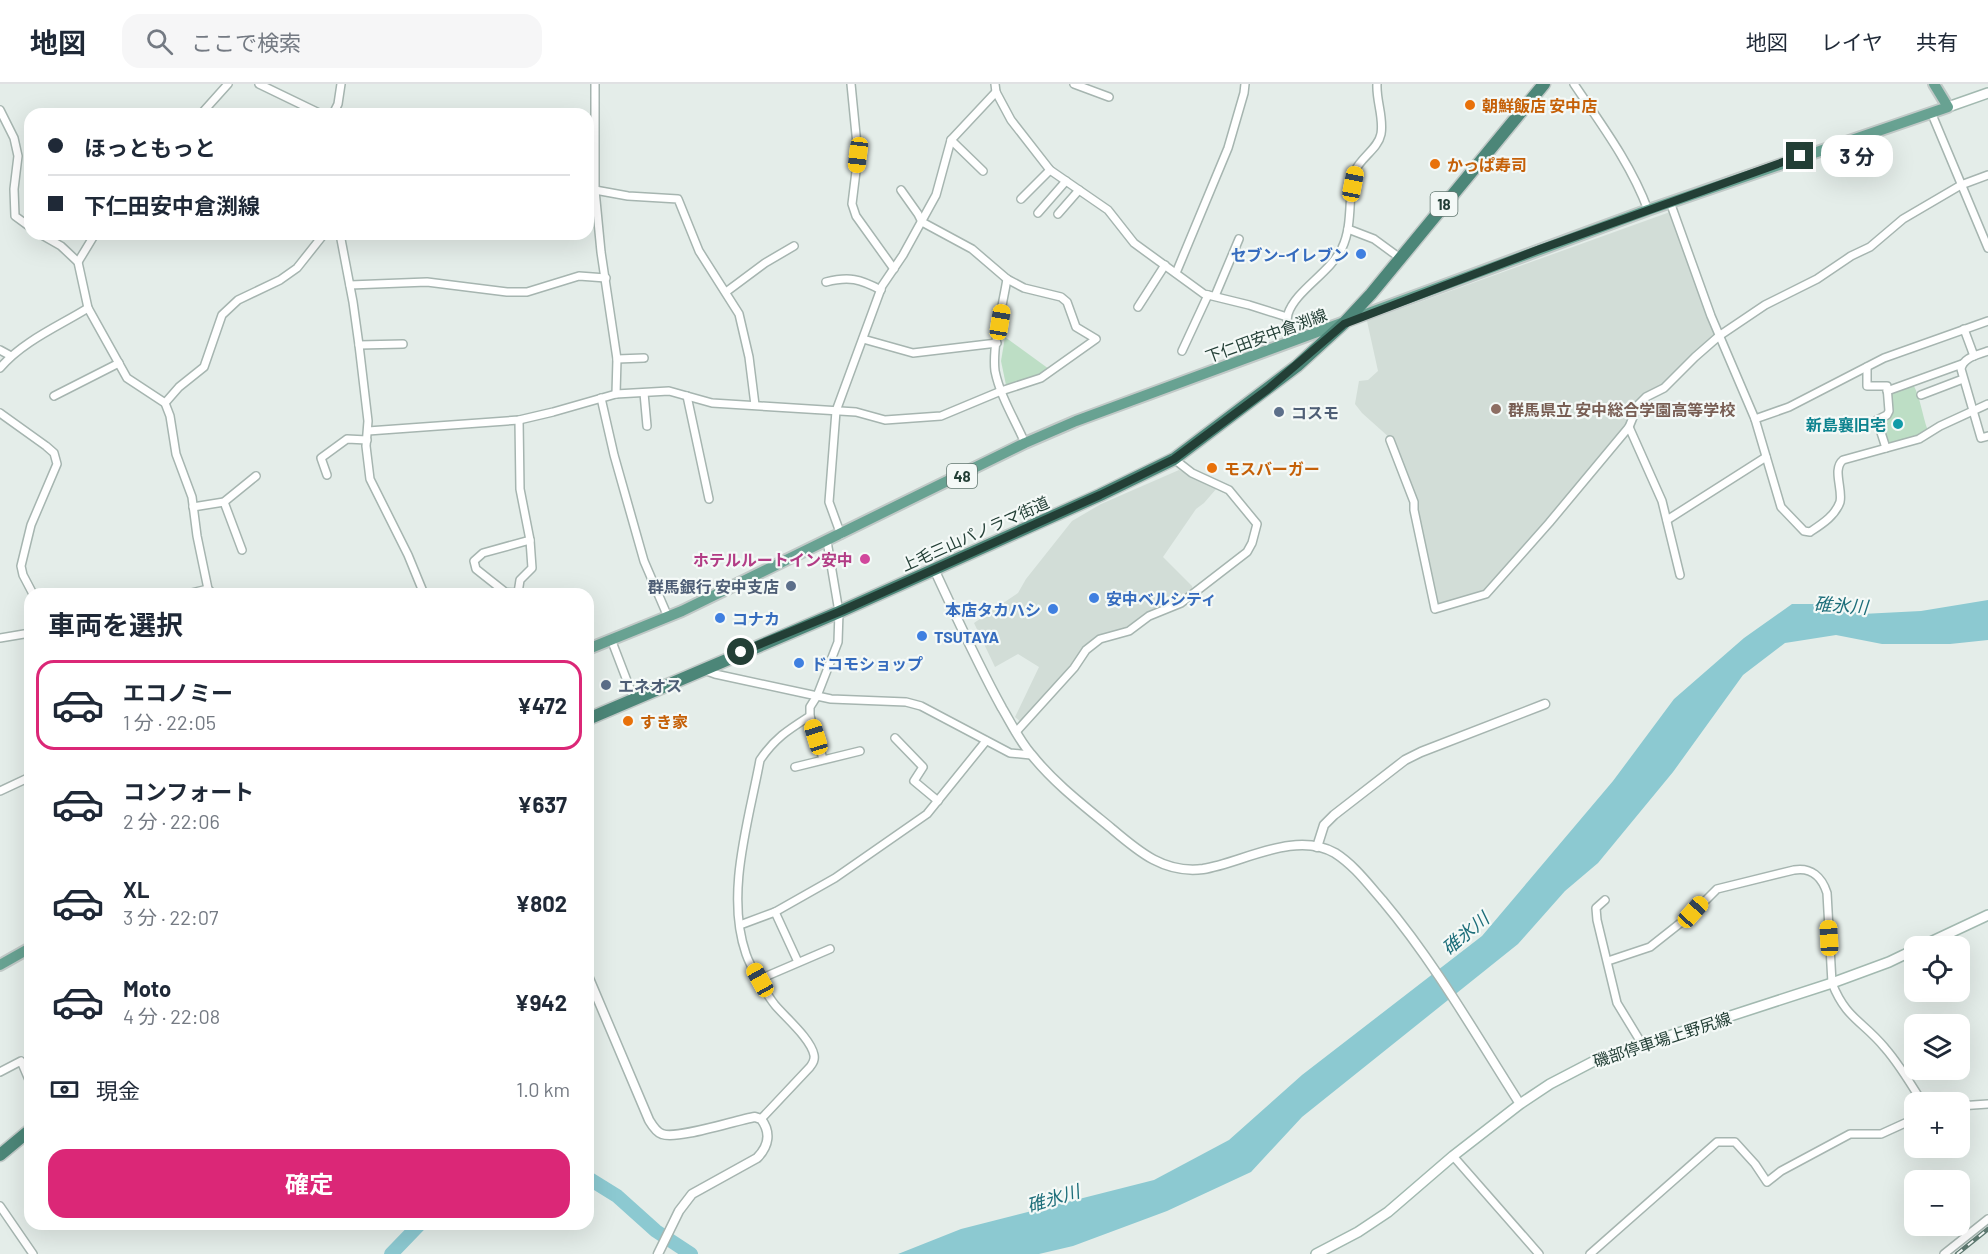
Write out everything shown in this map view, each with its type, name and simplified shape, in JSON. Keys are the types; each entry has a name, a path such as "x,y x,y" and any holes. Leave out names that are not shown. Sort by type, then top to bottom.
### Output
{"highway":[{"name":"18","path":"1344,324 1544,84"},
{"name":"上毛三山パノラマ街道","path":"594,716 839,612 1174,459 1288,373 1344,324"},
{"path":"0,1155 24,1135"}],"main road":[{"path":"1934,84 1948,107 1988,93"},
{"name":"下仁田安中倉渕線","path":"594,646 668,617 841,535 1025,443 1076,421 1670,202 1948,107"},
{"path":"1943,936 1988,915"},
{"path":"0,965 24,951"},
{"name":"磯部停車場上野尻線","path":"1316,1254 1381,1217 1453,1156 1520,1104 1550,1084 1598,1059 1832,983 1904,955"}],"street":[{"path":"206,108 228,84"},
{"path":"259,84 309,108"},
{"path":"336,108 341,84"},
{"path":"595,84 596,190 618,359 616,394"},
{"path":"851,84 858,155 852,204 856,216 894,269"},
{"path":"995,84 996,92 1011,120 1050,170 1108,210 1134,243 1211,295 1287,317"},
{"path":"1074,84 1109,97"},
{"path":"1176,273 1228,148 1245,84"},
{"path":"1287,342 1287,317 1292,305 1330,266 1342,247 1348,229 1356,171 1375,147 1381,135 1382,122 1377,84"},
{"path":"1574,84 1622,156 1641,191 1648,210"},
{"path":"841,535 830,502 836,411 881,290 936,195 951,140 996,92"},
{"path":"0,110 14,138 18,156 14,189 15,216 24,223"},
{"path":"1931,112 1988,248"},
{"path":"951,140 983,171"},
{"path":"1021,199 1050,170"},
{"path":"1390,440 1414,502 1435,609 1485,594 1549,524 1629,427 1638,405 1646,397 1664,388 1719,336 1765,305 1817,279 1851,256 1870,247 1904,219 1961,185 1988,175"},
{"path":"1038,213 1066,181"},
{"path":"596,190 628,196 678,199 699,250 738,314 749,357 755,405"},
{"path":"368,431 519,420 616,394 669,391 712,403 856,412 885,420 941,416 1001,391 1041,378 1096,339 1076,327 1071,309 1061,297 1024,288 1007,279 972,249 922,222 901,190"},
{"path":"1058,214 1079,190"},
{"path":"1670,202 1719,336 1755,419 1781,507 1804,531 1810,532 1832,517 1840,501 1839,463 1843,460 1919,439 1940,426 1988,404"},
{"path":"1348,229 1374,239 1400,258"},
{"path":"1182,351 1239,238"},
{"path":"50,240 61,246 78,262 88,308 127,378 165,403 170,416 176,454 192,497 196,536 209,588"},
{"path":"78,262 91,240"},
{"path":"165,403 179,387 204,367 222,315 238,300 280,280 297,268 319,240"},
{"path":"341,240 359,345 368,431 370,479 408,555 422,588"},
{"path":"726,292 765,263 794,246"},
{"path":"1138,307 1165,265"},
{"path":"350,285 427,282 507,292 526,292 579,276 606,278"},
{"path":"826,282 839,279 861,280 881,290"},
{"path":"1007,279 997,343 996,372 1001,391 1025,443"},
{"path":"0,368 11,356 88,308"},
{"path":"1755,419 1789,407 1905,349 1988,321"},
{"path":"1964,329 1974,356"},
{"path":"863,339 914,353 997,343"},
{"path":"359,345 403,344"},
{"path":"0,350 11,356"},
{"path":"1887,391 1962,364 1988,351"},
{"path":"618,359 644,358"},
{"path":"54,396 119,363"},
{"path":"1962,364 1963,379 1981,438 1988,436"},
{"path":"1867,367 1867,387 1887,387 1889,411 1887,415 1877,420 1886,448"},
{"path":"1921,395 1963,379"},
{"path":"644,393 647,426"},
{"path":"687,396 709,499"},
{"path":"601,398 614,455 644,561 668,617"},
{"path":"0,413 54,453 57,464 31,525 21,566 22,575 30,588"},
{"path":"519,420 520,489 530,540 532,568 520,580 519,588"},
{"path":"1629,427 1662,501 1680,575"},
{"path":"327,475 321,458 346,439 367,440"},
{"path":"1666,520 1766,457"},
{"path":"1016,732 1074,668 1086,650 1100,639 1129,631 1149,616 1181,603 1247,552 1257,524 1230,490 1192,473 1174,459"},
{"path":"193,507 224,502 256,476"},
{"path":"224,502 242,550"},
{"path":"500,588 476,569 474,561 483,553 530,540"},
{"path":"823,759 810,716 810,706 817,696 838,642 839,612 827,541"},
{"path":"934,569 992,689 1016,732 1031,755 1069,793 1132,847 1154,862 1180,868 1201,869 1274,848 1294,845 1332,852 1361,875 1398,919 1520,1104"},
{"path":"0,638 24,634"},
{"path":"611,639 634,699"},
{"path":"702,669 715,674 831,699 906,702 921,706 1010,753 1031,755"},
{"path":"1317,848 1324,825 1405,760 1545,704"},
{"path":"761,1119 814,1061 814,1054 810,1044 773,1002 746,954 737,899 738,874 760,760 781,734 810,716"},
{"path":"895,738 923,767 914,781 938,801"},
{"path":"740,925 775,912 844,871 927,814 986,741"},
{"path":"795,767 860,751"},
{"path":"0,791 24,780"},
{"path":"1608,961 1650,947 1717,889 1757,877 1803,868 1812,871 1818,876 1827,893 1832,983 1843,1007 1855,1021 1884,1046 1915,1092"},
{"path":"1605,900 1596,908 1597,920 1617,1003 1642,1044"},
{"path":"775,912 798,962"},
{"path":"760,980 830,948"},
{"path":"594,990 654,1128 662,1134 676,1135 748,1118 761,1119"},
{"path":"0,1072 21,1061 24,1068"},
{"path":"1970,1105 1988,1104"},
{"path":"658,1254 679,1211 692,1194 757,1158 765,1150 768,1132 761,1119"},
{"path":"1590,1254 1717,1142 1735,1142 1755,1164 1767,1182 1781,1171 1850,1134 1881,1134 1904,1124"},
{"path":"1453,1156 1539,1254"},
{"path":"0,1206 33,1254"},
{"path":"1944,1254 1988,1219"}],"shaded area":[{"name":"群馬県立 安中総合学園高等学校","path":"1670,212 1715,334 1713,338 1662,385 1645,394 1626,426 1587,476 1489,587 1478,594 1440,606 1436,603 1416,497 1411,491 1391,439 1355,404 1359,381 1368,380 1378,371 1367,321"},
{"path":"1179,470 1217,488 1196,509 1163,557 1192,586 1193,591 1128,629 1099,638 1022,723 1015,717 1039,667 1018,654 995,667 974,623 1018,593 1026,579 1072,521 1101,504"}],"green space":[{"path":"1005,337 1049,369 1039,377 1006,385 1001,361"},
{"path":"1913,384 1928,431 1888,445 1881,423 1889,417 1890,393"}],"water":[{"path":"1988,600 1988,640 1950,644 1882,644 1836,635 1785,643 1743,675 1673,772 1598,863 1565,891 1518,944 1302,1117 1251,1172 1167,1211 1073,1246 1039,1254 898,1254 961,1229 1154,1180 1229,1140 1302,1075 1482,936 1613,781 1674,699 1744,638 1792,604 1827,604 1862,614 1921,611"}],"waterway":[{"name":"碓氷川","path":"594,1182 617,1196 656,1231 691,1254"},
{"name":"碓氷川","path":"391,1254 414,1230"}],"railway":[{"path":"1957,1254 1988,1229"}],"place":[{"name":"朝鮮飯店 安中店","path":"1470,105"},
{"name":"かっぱ寿司","path":"1435,164"},
{"name":"セブン-イレブン","path":"1361,254"},
{"name":"群馬県立 安中総合学園高等学校","path":"1496,409"},
{"name":"コスモ","path":"1279,412"},
{"name":"新島襄旧宅","path":"1898,424"},
{"name":"モスバーガー","path":"1212,468"},
{"name":"ホテルルートイン安中","path":"865,559"},
{"name":"群馬銀行 安中支店","path":"791,586"},
{"name":"安中ベルシティ","path":"1094,598"},
{"name":"本店タカハシ","path":"1053,609"},
{"name":"コナカ","path":"720,618"},
{"name":"TSUTAYA","path":"922,636"},
{"name":"ドコモショップ","path":"799,663"},
{"name":"エネオス","path":"606,685"},
{"name":"すき家","path":"628,721"}],"route":[{"path":"741,652 839,612 1100,495 1174,459 1297,366 1344,324 1540,249 1800,156"}]}
